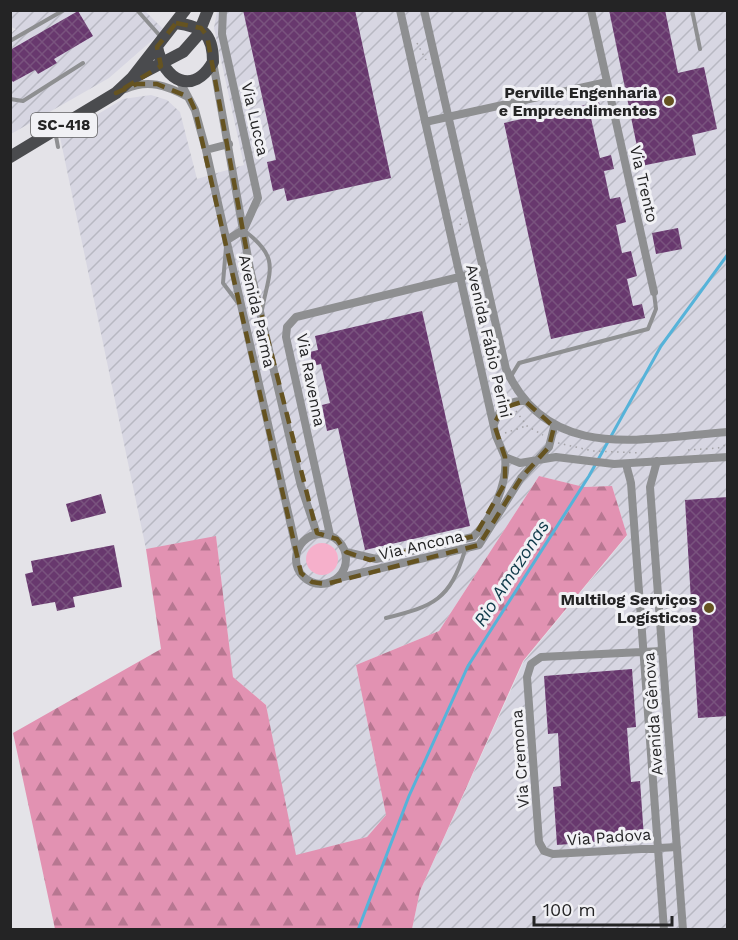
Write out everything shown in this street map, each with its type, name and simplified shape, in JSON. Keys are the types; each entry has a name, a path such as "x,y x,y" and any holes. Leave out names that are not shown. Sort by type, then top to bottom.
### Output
{"main road":[{"path":"116,93 132,78 185,10"},
{"path":"132,78 162,65 183,52 201,28 208,10"},
{"path":"160,43 162,65 171,76 179,80 201,77 213,62 211,45 201,28 176,23"},
{"name":"SC-418","path":"10,157 116,93"}],"street":[{"name":"Via Lucca","path":"223,10 222,34 258,198 243,230"},
{"name":"Avenida Fábio Perini","path":"400,10 496,436 505,457"},
{"name":"Avenida Fábio Perini","path":"424,10 510,378 525,401 554,427 566,432 604,439 621,440 728,432"},
{"name":"Via Trento","path":"591,10 654,292"},
{"name":"Avenida Parma","path":"213,62 243,230 261,313 301,486 317,534"},
{"name":"Avenida Parma","path":"179,80 189,98 206,150 297,552"},
{"path":"425,122 607,82"},
{"path":"116,93 147,83 169,88 189,98"},
{"path":"206,150 229,144"},
{"path":"227,240 243,230"},
{"name":"Via Ravenna","path":"330,535 286,337 290,322 296,317 484,271"},
{"path":"494,424 509,402 525,401"},
{"path":"536,460 549,447 554,427"},
{"path":"505,457 520,463 556,457 606,464 728,457"},
{"name":"Via Ancona","path":"345,552 376,560 473,537 502,490 506,476 505,457"},
{"name":"Via Ancona","path":"339,578 480,545 521,478 536,460"},
{"name":"Avenida Gênova","path":"657,461 650,487 683,930"},
{"name":"Avenida Gênova","path":"626,464 631,483 664,930"},
{"path":"317,534 330,535 342,545 346,566 339,578 319,584 305,579 298,567 297,552 305,540 317,534"},
{"path":"644,652 662,651"},
{"name":"Via Cremona","path":"544,851 539,842 527,677 531,664 541,657 644,652"},
{"name":"Via Padova","path":"544,851 554,854 677,847"}],"lane":[{"path":"10,40 64,10"},
{"path":"137,10 160,43"},
{"path":"692,10 700,49"},
{"path":"10,99 23,101 83,63"},
{"path":"54,131 58,147"},
{"path":"243,230 264,248 270,261 261,313"},
{"path":"227,240 222,266 223,283 242,306"},
{"path":"510,378 519,363 648,329 656,309 654,292"},
{"path":"386,618 412,612 441,598 458,574 466,549"}],"path":[{"path":"496,436 527,426"},
{"path":"561,446 566,432"},
{"path":"684,451 704,447 718,448 728,444"},
{"path":"593,451 649,453"}],"highlighted area":[{"path":"176,23 201,28 207,36 250,269 317,533 337,539 346,552 370,560 475,536 505,483 505,457 494,424 503,408 525,401 554,427 549,447 521,478 479,545 326,584 312,582 301,573 195,110 189,97 157,84 137,84 116,93 161,66 157,47"}],"shaded area":[{"path":"11,11 145,11 164,30 109,78 11,134 11,33 16,29 11,27"},
{"path":"217,11 727,11 727,929 412,929 420,891 524,661 627,536 612,486 584,487 539,476 439,631 356,665 386,815 367,837 295,856 266,705 233,677 216,537 146,549 60,137 123,99 151,95 167,100 180,112 197,179 244,165 214,28"},
{"path":"322,543 333,548 338,559 333,570 322,575 311,570 306,559 311,548"}],"green space":[{"path":"539,476 584,487 612,486 627,535 523,661 420,891 412,929 55,929 13,733 161,649 146,549 216,536 233,677 266,705 296,855 367,837 386,815 356,665 439,631"}],"building":[{"path":"243,10 355,10 391,178 287,201 284,188 273,191 267,162 276,160"},
{"name":"Perville Engenharia e Empreendimentos","path":"609,10 665,10 678,73 704,67 717,129 692,135 696,155 641,166"},
{"path":"78,11 93,36 54,59 57,63 38,74 35,70 13,82 10,78 10,50"},
{"path":"599,102 602,116 591,118 600,158 611,155 614,169 604,171 610,199 620,197 626,222 616,225 622,253 631,251 637,276 627,279 633,306 642,304 645,318 551,339 504,123"},
{"path":"678,228 682,249 656,254 652,233"},
{"path":"422,311 470,526 365,550 338,428 327,431 322,405 330,403 321,364 313,366 310,352 318,350 315,336"},
{"path":"101,494 106,513 71,522 66,504"},
{"name":"Multilog Serviços Logísticos","path":"728,497 728,716 698,718 685,500"},
{"path":"114,545 122,587 73,597 75,607 57,611 55,602 32,606 25,574 33,572 31,561"},
{"path":"632,669 636,727 627,728 631,782 640,781 644,838 557,845 553,787 561,786 558,733 548,734 544,676"}],"waterway":[{"name":"Rio Amazonas","path":"358,930 409,796 468,666 589,476 661,346 728,254"}],"place":[{"name":"Perville Engenharia e Empreendimentos","path":"669,101"},
{"name":"Multilog Serviços Logísticos","path":"709,608"}]}
